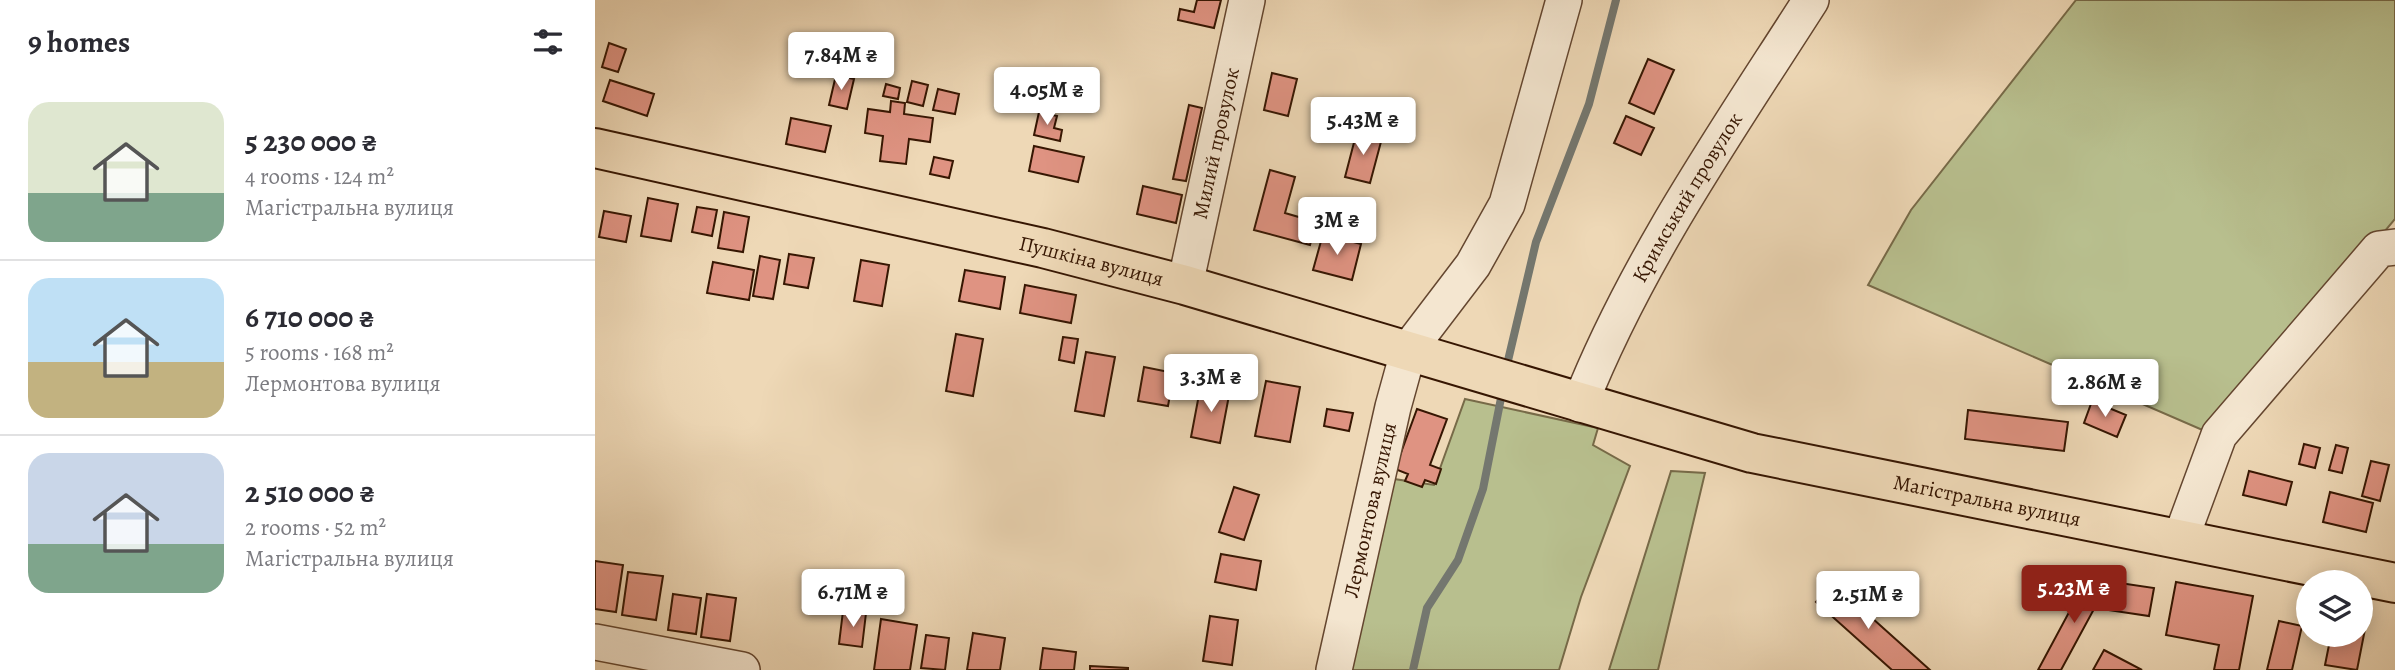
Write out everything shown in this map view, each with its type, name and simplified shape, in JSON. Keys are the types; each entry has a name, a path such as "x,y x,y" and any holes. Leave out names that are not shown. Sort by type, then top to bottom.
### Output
{"main road":[{"name":"Пушкіна вулиця","path":"595,148 1043,248 1185,285 1409,349 1463,369 1580,404"},
{"name":"Магістральна вулиця","path":"1580,404 1752,453 2395,583"}],"street":[{"name":"Милий провулок","path":"1185,285 1247,0"},
{"path":"1409,349 1473,265 1507,204 1564,0"},
{"name":"Кримський провулок","path":"1580,404 1603,346 1628,297 1811,0"},
{"path":"2181,538 2219,435 2379,249 2395,247"},
{"name":"Лермонтова вулиця","path":"1334,670 1393,407 1409,349"},
{"path":"595,642 742,670"}],"green space":[{"path":"2076,0 2395,0 2395,219 2214,435 1868,285 1911,210"},
{"path":"1465,399 1598,428 1593,445 1630,466 1581,597 1559,670 1347,670 1387,478 1434,485"},
{"path":"1671,471 1705,473 1658,670 1609,670"}],"building":[{"path":"1197,0 1221,0 1214,28 1178,20 1180,9 1194,12"},
{"path":"609,43 626,49 618,72 602,67"},
{"path":"839,47 854,50 851,61 836,57"},
{"path":"1648,59 1674,70 1654,114 1629,103"},
{"path":"1272,73 1297,79 1288,116 1264,110"},
{"path":"836,75 854,79 847,109 829,105"},
{"path":"610,80 654,94 647,116 603,101"},
{"path":"912,81 928,85 923,106 907,102"},
{"path":"886,84 900,88 898,99 883,96"},
{"path":"938,89 959,94 955,114 933,110"},
{"path":"891,101 905,103 904,114 933,118 930,142 909,139 906,164 880,161 883,136 865,133 868,109 890,112"},
{"path":"1325,102 1346,107 1339,132 1319,127"},
{"path":"1189,105 1202,108 1186,181 1173,179"},
{"path":"1039,112 1057,116 1054,128 1062,130 1060,141 1034,135"},
{"path":"1626,116 1654,128 1641,155 1614,143"},
{"path":"791,118 831,126 825,152 786,144"},
{"path":"1357,131 1382,138 1370,183 1345,177"},
{"path":"1034,146 1084,157 1078,182 1029,171"},
{"path":"934,157 953,161 949,178 930,174"},
{"path":"1270,170 1295,177 1285,213 1316,222 1310,245 1254,230"},
{"path":"1143,186 1182,195 1176,223 1137,214"},
{"path":"648,198 678,204 671,241 641,236"},
{"path":"697,207 717,210 712,236 692,232"},
{"path":"604,211 631,216 626,242 599,237"},
{"path":"724,212 749,217 743,252 718,248"},
{"path":"1323,234 1361,244 1352,280 1313,270"},
{"path":"789,254 814,258 808,288 784,284"},
{"path":"760,256 780,260 773,299 753,296"},
{"path":"861,260 889,265 882,306 854,301"},
{"path":"713,262 754,270 749,300 707,293"},
{"path":"965,270 1005,277 1000,309 959,301"},
{"path":"1025,285 1076,295 1071,323 1020,313"},
{"path":"956,334 983,339 973,396 946,391"},
{"path":"1063,337 1078,339 1074,363 1059,360"},
{"path":"1086,352 1115,357 1104,416 1075,411"},
{"path":"1144,367 1174,373 1168,406 1138,401"},
{"path":"1266,381 1300,387 1290,442 1255,436"},
{"path":"1201,384 1230,390 1220,443 1191,437"},
{"path":"2092,401 2126,415 2117,437 2084,423"},
{"path":"1327,409 1353,413 1349,431 1324,426"},
{"path":"1417,409 1447,419 1430,465 1441,469 1436,484 1425,480 1422,487 1405,481 1408,474 1395,469"},
{"path":"1968,410 2068,422 2064,451 1965,439"},
{"path":"2304,444 2320,448 2315,468 2299,464"},
{"path":"2336,445 2348,448 2342,473 2329,470"},
{"path":"2371,461 2389,465 2380,501 2362,496"},
{"path":"2249,471 2292,482 2286,505 2243,495"},
{"path":"1234,487 1259,495 1244,540 1219,532"},
{"path":"2330,492 2373,503 2366,532 2323,522"},
{"path":"1221,554 1261,561 1256,590 1215,582"},
{"path":"595,561 623,565 616,612 595,609"},
{"path":"628,572 663,576 656,620 622,615"},
{"path":"2089,575 2107,585 2061,670 2038,670"},
{"path":"2113,582 2154,588 2149,616 2108,610"},
{"path":"2176,582 2253,596 2239,670 2214,670 2219,645 2166,635"},
{"path":"1833,583 1930,670 1892,670 1816,602"},
{"path":"673,594 701,598 696,634 668,630"},
{"path":"707,594 736,598 730,641 701,637"},
{"path":"843,611 866,613 862,647 839,644"},
{"path":"1210,616 1238,620 1232,665 1203,661"},
{"path":"881,619 917,625 910,670 874,670"},
{"path":"2279,621 2296,625 2297,647 2292,670 2267,670"},
{"path":"973,633 1005,638 1000,670 967,670"},
{"path":"926,635 949,638 945,670 921,668"},
{"path":"2329,647 2362,647 2357,670 2325,665"},
{"path":"1043,648 1076,652 1074,670 1040,670"},
{"path":"2104,650 2142,670 2093,670"},
{"path":"1090,666 1128,668 1128,670 1090,670"}],"waterway":[{"path":"1506,369 1536,242 1589,104 1616,0"},
{"path":"1413,670 1427,608 1458,560 1483,489 1503,388"}]}
